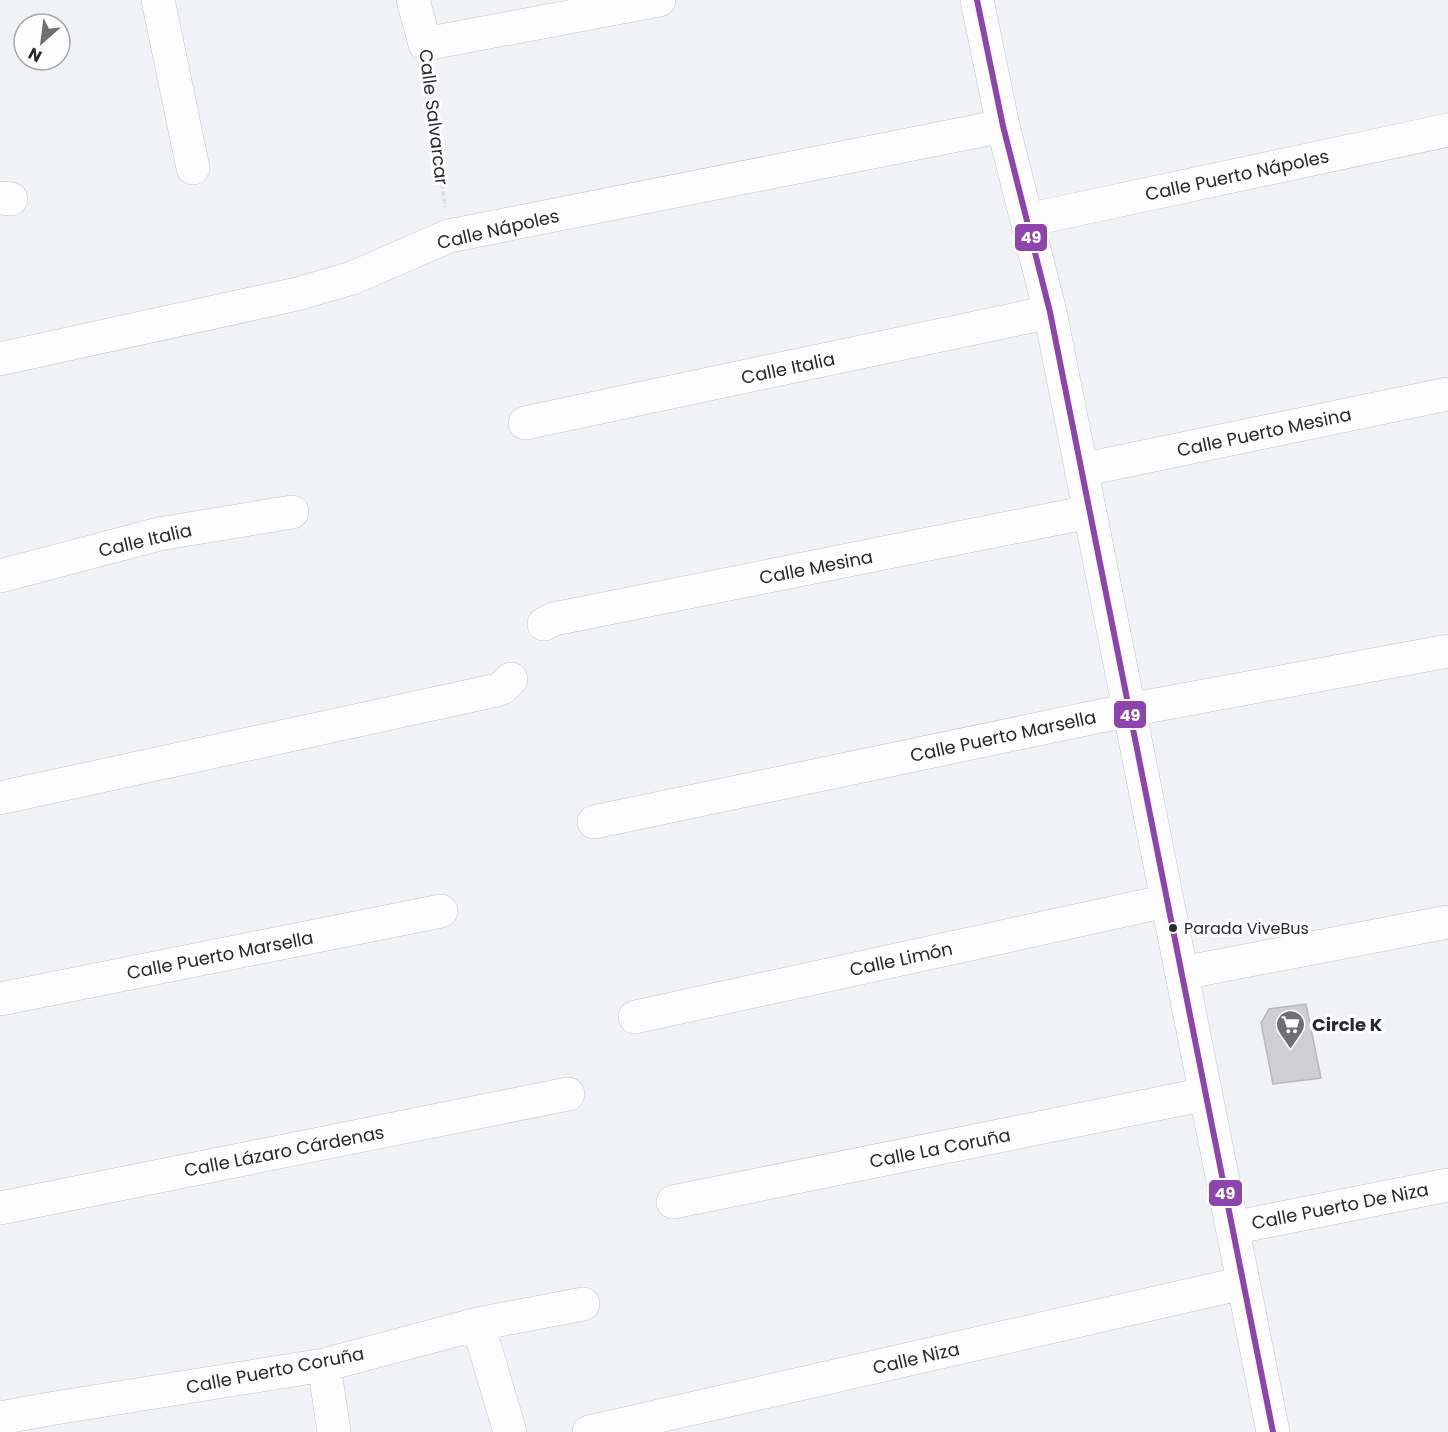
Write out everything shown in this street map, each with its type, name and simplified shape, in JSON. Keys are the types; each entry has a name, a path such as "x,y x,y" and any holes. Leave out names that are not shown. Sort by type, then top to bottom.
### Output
{"street":[{"path":"158,0 193,168"},
{"name":"Calle Salvarcar","path":"413,0 425,44"},
{"path":"425,44 659,0"},
{"path":"978,0 1003,126 1050,312 1273,1432"},
{"name":"Calle Nápoles","path":"0,359 297,294 352,278 449,236 1003,126"},
{"name":"Calle Puerto Nápoles","path":"1027,220 1448,130"},
{"name":"Calle Italia","path":"525,423 1050,312"},
{"name":"Calle Puerto Mesina","path":"1081,470 1448,394"},
{"name":"Calle Italia","path":"0,576 159,534 292,512"},
{"name":"Calle Mesina","path":"544,624 565,617 1089,512"},
{"name":"Calle Puerto Marsella","path":"594,822 1129,710 1448,651"},
{"path":"0,798 497,690 512,679"},
{"name":"Calle Limón","path":"635,1017 1167,901"},
{"name":"Calle Puerto Marsella","path":"0,999 441,911"},
{"path":"1182,973 1448,922"},
{"name":"Calle Lázaro Cárdenas","path":"0,1208 568,1094"},
{"name":"Calle La Coruña","path":"673,1202 1206,1094"},
{"name":"Calle Puerto De Niza","path":"1232,1228 1448,1185"},
{"name":"Calle Niza","path":"589,1432 651,1425 1243,1283"},
{"name":"Calle Puerto Coruña","path":"0,1418 324,1365 478,1324 583,1304"},
{"path":"478,1324 510,1432"},
{"path":"324,1365 334,1432"}],"path":[{"name":"Calle Salvarcar","path":"425,44 449,236"}],"building":[{"name":"Circle K","path":"1306,1004 1321,1078 1273,1084 1261,1023 1269,1009"}],"transit line":[{"name":"49","path":"977,0 1003,126 1050,312 1273,1432"}],"place":[{"name":"Parada ViveBus","path":"1173,928"},
{"name":"Circle K","path":"1291,1050"}]}
